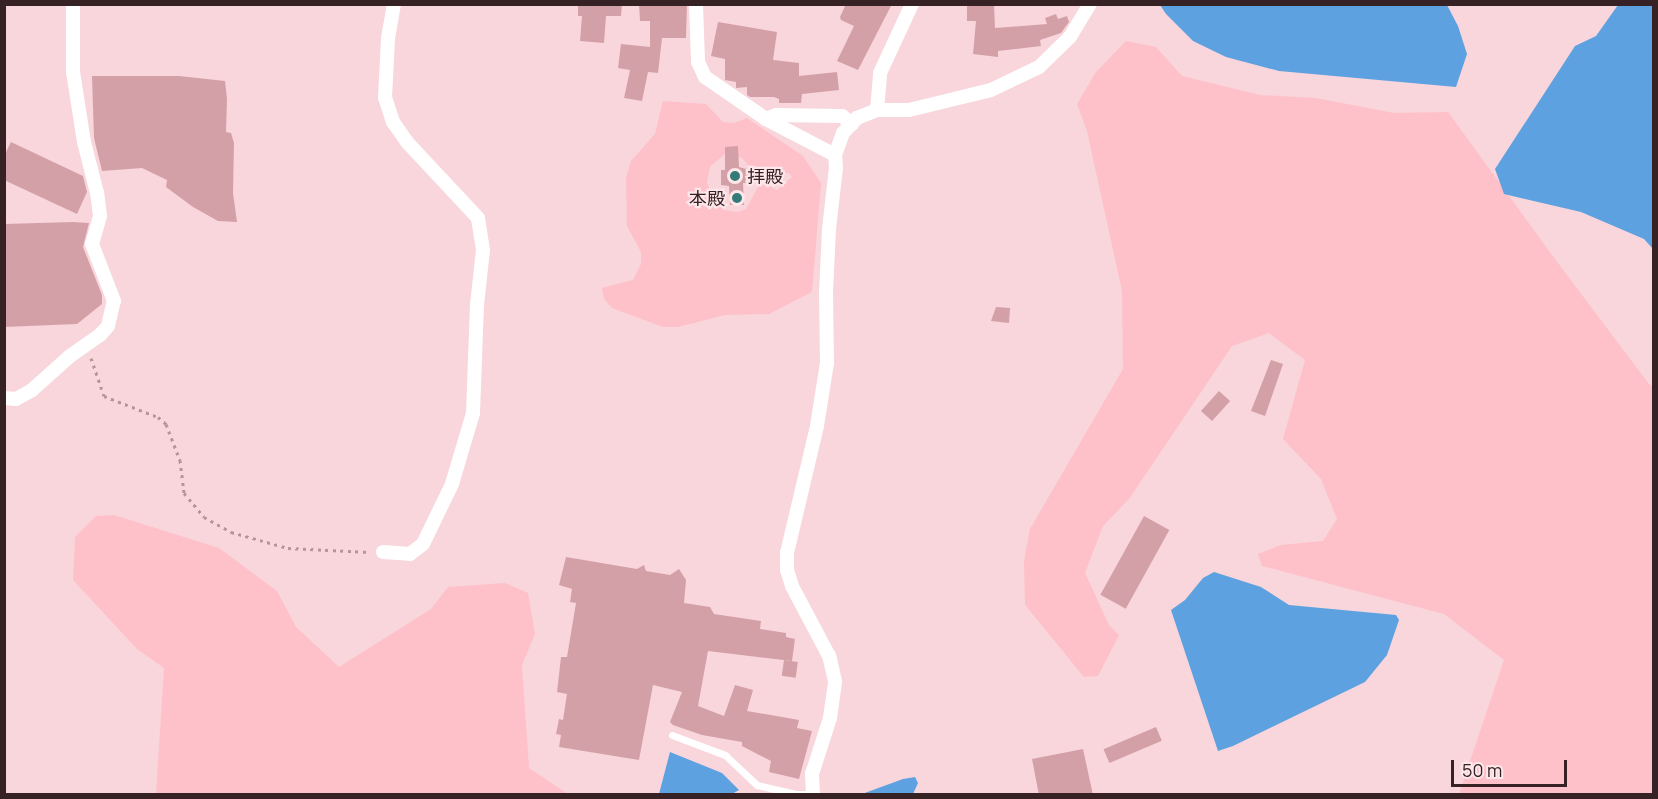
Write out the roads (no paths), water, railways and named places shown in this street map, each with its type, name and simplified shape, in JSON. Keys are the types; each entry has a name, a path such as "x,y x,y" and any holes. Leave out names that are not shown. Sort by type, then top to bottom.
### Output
{"street":[{"path":"4,398 16,399 32,390 108,326 114,301 92,244 100,216 97,193 84,142 73,72 74,4"},
{"path":"383,552 410,554 423,544 452,484 473,413 477,304 483,250 478,218 407,142 393,122 385,98 388,38 394,4"},
{"path":"696,4 698,62 705,77 766,119 824,147 835,155"},
{"path":"877,110 880,73 912,4"},
{"path":"811,795 812,774 830,718 835,681 828,656 792,586 787,570 787,553 817,426 827,363 826,293 836,168 835,155 843,133 857,118 877,110 909,110 991,90 1039,67 1070,37 1090,4"},
{"path":"766,119 776,115 842,116 852,123"}],"lane":[{"path":"672,735 725,755 757,785 795,794 811,795"}],"water":[{"path":"1160,5 1447,5 1458,26 1467,54 1456,87 1279,71 1226,57 1193,41"},
{"path":"1618,5 1653,5 1653,249 1644,239 1581,212 1504,194 1495,169 1575,46 1596,36"},
{"path":"1214,572 1261,587 1289,605 1396,615 1399,620 1387,655 1365,682 1233,746 1218,751 1171,610 1185,600 1203,578"},
{"path":"670,752 722,773 739,790 732,794 659,794"},
{"path":"915,777 918,783 913,794 862,794 903,779"}],"place":[{"name":"拝殿","path":"735,176"},
{"name":"本殿","path":"737,198"}]}
